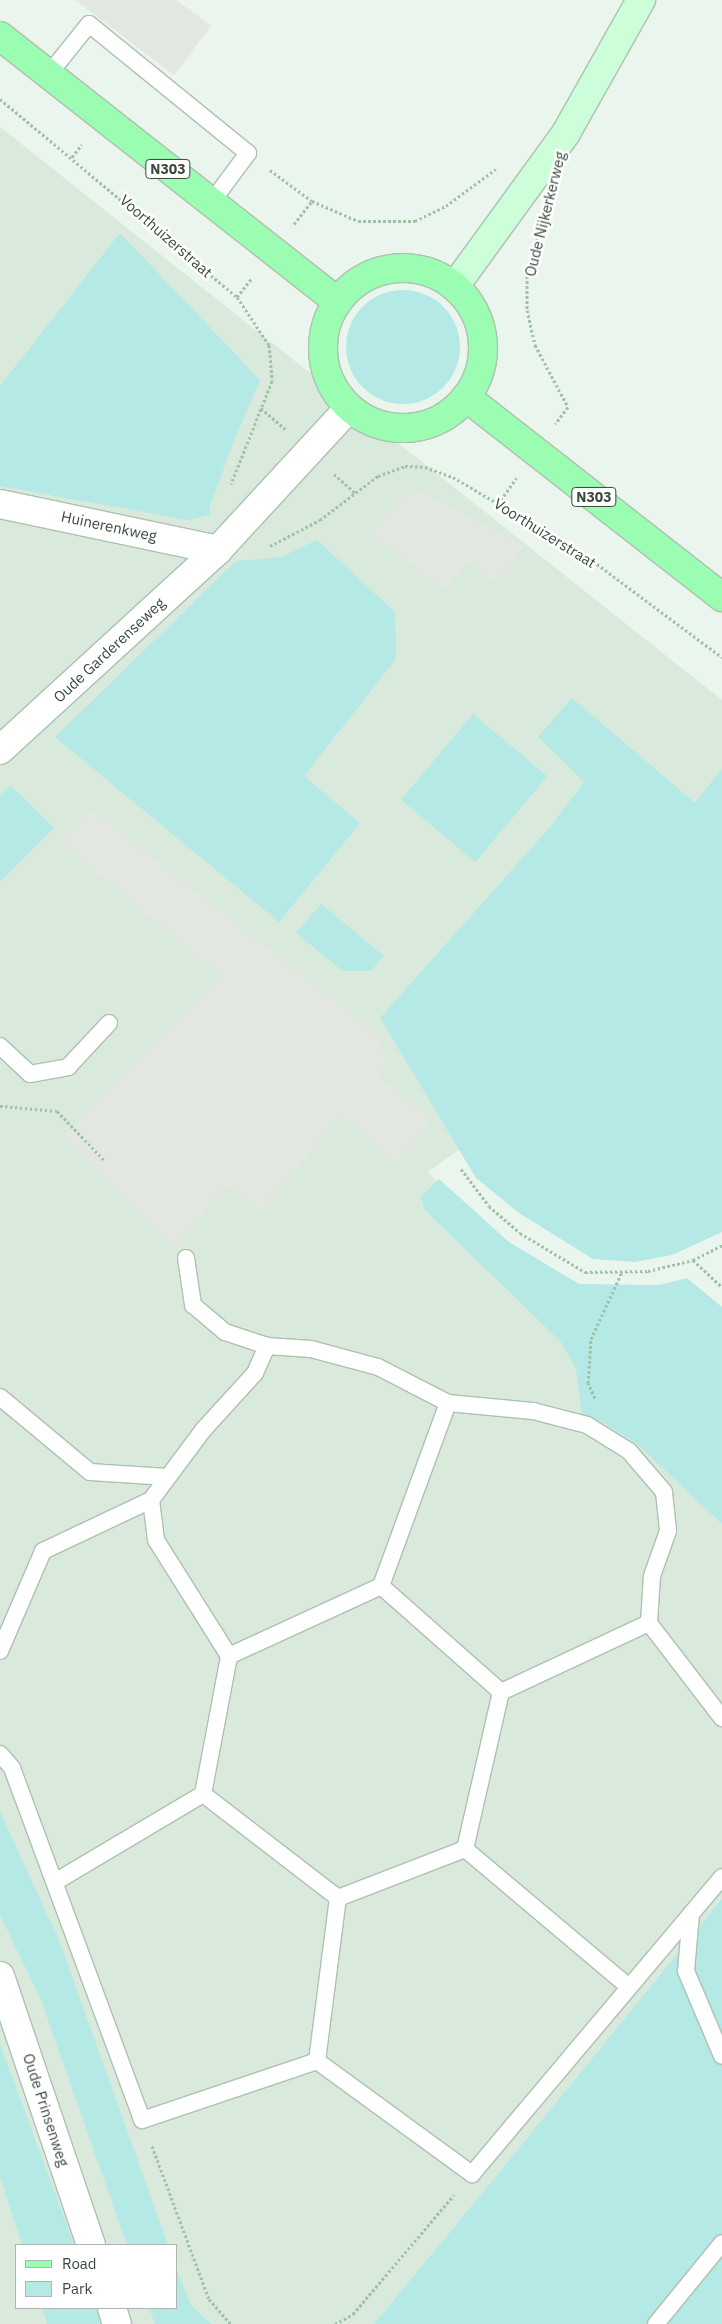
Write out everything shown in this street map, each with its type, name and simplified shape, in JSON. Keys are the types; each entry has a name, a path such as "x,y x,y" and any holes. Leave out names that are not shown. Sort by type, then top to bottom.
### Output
{"main road":[{"name":"N303","path":"0,36 272,252 337,301"},
{"path":"421,269 455,286 476,314 483,348 476,382 466,396 447,415 423,426 397,428 371,422 349,408 336,393 323,357 323,337 337,301 366,276 384,270 421,269"},
{"name":"N303","path":"466,396 722,597"}],"street":[{"name":"Oude Nijkerkerweg","path":"455,286 566,133 641,0"},
{"name":"Oude Garderenseweg","path":"0,750 218,550 349,408"},
{"name":"Huinerenkweg","path":"0,504 218,550"},
{"name":"Oude Prinsenweg","path":"0,1976 91,2244"},
{"path":"112,2309 117,2324"}],"lane":[{"path":"49,74 89,24 248,153 212,203"},
{"path":"0,1046 30,1074 68,1067 108,1023"},
{"path":"186,1258 193,1305 208,1322 267,1346 311,1348 378,1367 448,1403 533,1411 587,1425 629,1450 664,1492 668,1531 652,1576 649,1623 722,1718"},
{"path":"0,1651 43,1552 151,1500 256,1373 267,1346"},
{"path":"0,1398 90,1472 168,1478"},
{"path":"229,1656 381,1586 448,1403"},
{"path":"55,1882 203,1794 229,1656 156,1540 151,1500"},
{"path":"381,1586 501,1692"},
{"path":"501,1692 649,1623"},
{"path":"465,1849 501,1692"},
{"path":"0,1754 12,1768 142,2120 317,2061"},
{"path":"203,1794 338,1898"},
{"path":"338,1898 465,1849"},
{"path":"465,1849 630,1987"},
{"path":"317,2061 472,2174 722,1877"},
{"path":"317,2061 338,1898"},
{"path":"691,1914 686,1971 722,2056"},
{"path":"656,2324 722,2243"}],"path":[{"name":"Voorthuizerstraat","path":"0,99 237,297 268,345 272,381 261,408"},
{"path":"248,153 312,201 358,221 415,221 446,206 501,166"},
{"path":"237,297 312,201"},
{"name":"Oude Nijkerkerweg","path":"498,504 534,451 568,407 535,346 527,310 527,276 542,222"},
{"name":"Voorthuizerstraat","path":"218,550 269,546 320,520 355,493 392,470 425,468 453,477 585,556 722,657"},
{"path":"0,1106 57,1111 105,1161"},
{"path":"461,1169 489,1206 520,1232 585,1272 648,1271 693,1260 722,1245"},
{"path":"693,1260 722,1288"},
{"path":"599,1407 588,1383 591,1339 622,1272"},
{"path":"142,2120 209,2299 231,2324"},
{"path":"335,2324 353,2314 472,2174"}],"shaded area":[{"path":"75,0 176,0 211,26 174,75"},
{"path":"0,127 722,700 722,883 658,1005 428,1172 722,1491 722,1939 425,2324 0,2324"},
{"path":"420,490 525,546 496,583 468,561 444,591 371,532 401,498"},
{"path":"92,810 374,1031 387,1061 378,1076 432,1120 396,1163 341,1116 260,1211 226,1185 175,1248 63,1136 222,977 61,843"}],"green space":[{"path":"120,233 260,380 232,446 209,509 211,515 188,520 0,486 0,386"},
{"path":"403,290 425,294 443,307 456,325 460,347 456,369 443,387 425,400 403,404 381,400 363,387 350,369 346,347 350,325 363,307 381,294"},
{"path":"317,540 395,612 396,659 304,776 360,823 279,922 55,737 236,561 281,557"},
{"path":"572,698 695,803 722,769 722,1232 672,1255 635,1262 593,1259 519,1213 476,1178 380,1018 550,827 584,782 538,737"},
{"path":"473,714 547,776 475,862 401,800"},
{"path":"10,785 54,828 0,882 0,795"},
{"path":"321,904 384,956 371,971 343,971 296,933"},
{"path":"439,1179 509,1242 579,1284 659,1285 687,1278 722,1307 722,1524 636,1443 602,1422 582,1415 576,1369 561,1342 424,1209 421,1196"},
{"path":"0,1812 59,1940 168,2244 127,2244 41,2000 0,1915"},
{"path":"722,1899 722,2324 374,2324 489,2185"},
{"path":"0,2044 74,2244 22,2244 0,2176"},
{"path":"178,2273 191,2305 211,2324 155,2324 149,2309 178,2309"},
{"path":"42,2309 96,2309 101,2324 47,2324"}]}
